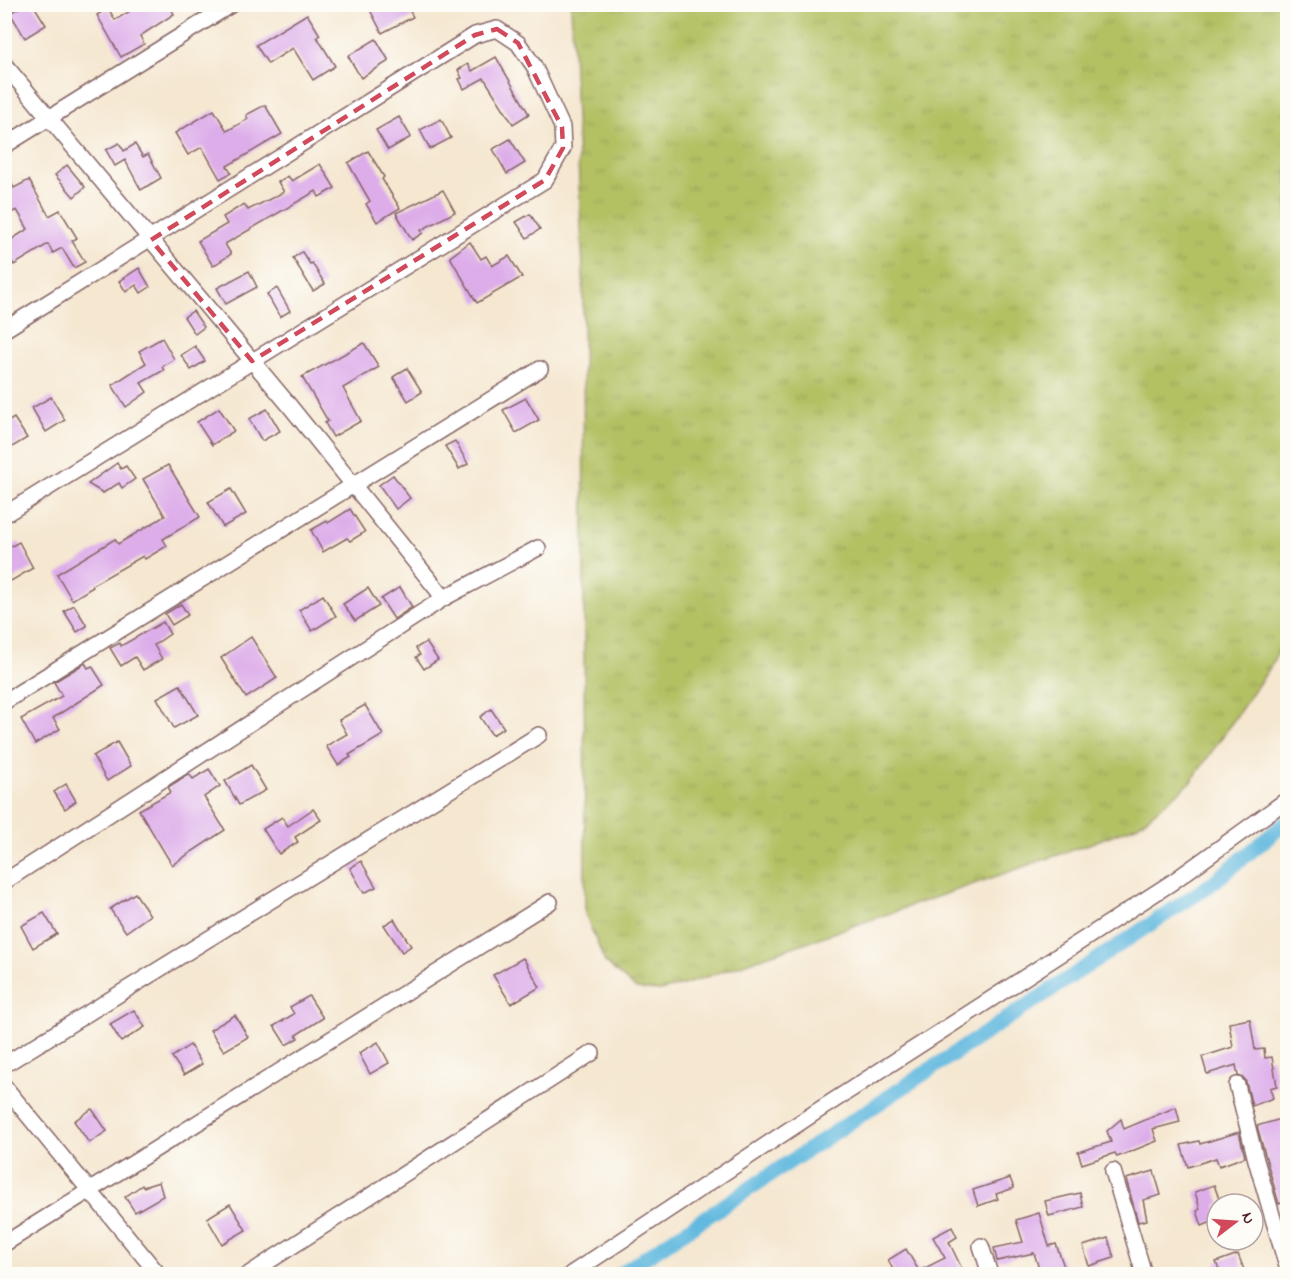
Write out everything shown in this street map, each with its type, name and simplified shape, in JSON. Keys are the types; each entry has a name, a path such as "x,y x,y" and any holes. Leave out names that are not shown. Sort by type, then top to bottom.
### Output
{"street":[{"path":"4,146 232,4"},
{"path":"4,330 475,35 497,29 518,43 534,66 562,127 563,148 544,180 4,514"},
{"path":"4,64 252,361 444,598"},
{"path":"4,702 540,369"},
{"path":"4,882 444,598 538,548"},
{"path":"4,1065 539,735"},
{"path":"571,1275 819,1110 1171,883 1287,799"},
{"path":"4,1244 550,902"},
{"path":"249,1275 592,1053"},
{"path":"1237,1085 1287,1270"},
{"path":"4,1086 158,1275"},
{"path":"1113,1172 1144,1275"},
{"path":"981,1246 990,1275"}],"highlighted area":[{"path":"497,29 518,43 562,127 563,148 545,180 252,361 151,240 475,35"}],"green space":[{"path":"571,5 1287,5 1287,633 1271,666 1190,783 1138,825 683,985 660,991 636,989 605,962 585,913 583,270"}],"building":[{"path":"25,4 33,4 46,25 25,38 10,13"},
{"path":"142,4 169,4 174,14 140,36 144,44 121,57 97,15 108,8 115,20"},
{"path":"367,4 406,4 413,17 382,33"},
{"path":"307,14 320,35 317,37 335,66 313,80 293,48 268,64 256,45"},
{"path":"376,39 389,61 361,78 348,56"},
{"path":"496,57 529,114 513,124 484,78 464,89 459,79 462,78 458,70 468,64 472,71"},
{"path":"265,105 282,134 227,166 231,173 220,179 202,147 188,155 175,133 214,110 227,131 248,119 246,115"},
{"path":"399,117 411,137 388,150 376,130"},
{"path":"441,119 451,138 430,149 420,130"},
{"path":"510,139 525,163 507,174 493,149"},
{"path":"119,143 124,151 135,144 143,157 148,154 161,178 141,190 125,160 115,166 106,150"},
{"path":"368,151 400,208 377,222 366,204 370,201 348,163"},
{"path":"320,164 335,188 319,197 316,191 225,244 231,254 213,266 198,241 227,224 223,217 244,204 248,210 284,192 278,182 288,176 292,181"},
{"path":"67,165 85,187 74,197 55,175"},
{"path":"4,170 14,188 29,180 49,216 60,210 77,238 72,241 85,262 74,268 62,248 53,253 48,244 14,265 4,249 4,244 28,229 17,210 13,212 4,196"},
{"path":"443,190 455,212 421,230 423,233 412,240 396,213"},
{"path":"530,214 540,229 527,238 516,222"},
{"path":"470,242 481,259 486,256 492,266 509,256 522,277 477,303 450,257"},
{"path":"302,252 325,284 313,291 293,258"},
{"path":"139,268 150,287 141,293 136,285 126,292 119,281"},
{"path":"249,271 257,287 226,304 217,288"},
{"path":"277,288 290,311 280,317 267,294"},
{"path":"193,311 204,327 195,334 184,317"},
{"path":"162,338 174,359 162,367 164,370 141,383 147,392 126,407 112,385 146,363 139,351"},
{"path":"364,343 379,367 343,388 361,421 333,437 325,423 328,421 302,377"},
{"path":"195,346 205,361 191,370 181,355"},
{"path":"407,368 422,392 408,401 393,377"},
{"path":"51,397 65,420 46,432 32,408"},
{"path":"526,398 539,420 516,433 503,410"},
{"path":"219,408 234,431 212,445 197,422"},
{"path":"267,409 280,431 262,441 249,419"},
{"path":"14,418 27,438 4,452 4,424"},
{"path":"455,441 468,464 459,469 445,446"},
{"path":"117,463 121,469 126,466 135,479 122,488 119,483 103,493 88,484"},
{"path":"168,465 200,517 163,539 167,546 145,559 143,556 92,585 93,587 72,600 57,574 115,539 118,544 165,516 143,479"},
{"path":"393,475 410,498 396,509 379,485"},
{"path":"231,489 246,514 223,527 208,502"},
{"path":"350,509 365,532 350,541 347,538 323,552 311,530 327,521 328,523"},
{"path":"19,542 33,568 11,581 4,568 4,550"},
{"path":"400,587 412,607 394,619 381,599"},
{"path":"368,588 379,606 355,621 343,604"},
{"path":"323,595 336,616 312,631 299,610"},
{"path":"181,604 188,615 172,625 165,614"},
{"path":"74,605 87,626 77,632 64,611"},
{"path":"163,622 170,634 154,645 162,659 143,670 135,657 121,666 110,648 120,643 121,646"},
{"path":"251,637 277,678 246,698 221,658"},
{"path":"426,642 438,660 424,669 416,657 420,655 416,648"},
{"path":"85,663 88,668 92,666 104,685 53,718 60,729 35,744 21,719 62,696 54,682"},
{"path":"180,685 198,715 174,728 157,698"},
{"path":"365,705 383,735 349,755 351,757 338,765 326,746 347,734 339,720"},
{"path":"491,709 504,728 492,735 480,717"},
{"path":"117,742 131,766 107,781 93,756"},
{"path":"251,765 266,790 239,805 225,781"},
{"path":"209,769 220,786 204,797 225,830 172,865 139,810 171,792 168,787 189,774 193,779"},
{"path":"66,784 76,801 65,809 54,792"},
{"path":"313,809 321,820 295,837 298,842 279,854 263,829 282,817 288,826"},
{"path":"361,861 376,887 364,893 350,868"},
{"path":"135,893 150,915 126,932 110,909"},
{"path":"44,913 57,934 33,948 21,926"},
{"path":"394,919 411,946 402,952 384,925"},
{"path":"523,958 540,987 511,1004 493,975"},
{"path":"309,996 323,1018 296,1035 298,1038 286,1045 274,1026 294,1014 290,1007"},
{"path":"134,1010 145,1027 121,1042 110,1024"},
{"path":"235,1015 248,1037 224,1051 210,1030"},
{"path":"1250,1019 1255,1050 1264,1049 1265,1058 1272,1057 1277,1086 1270,1088 1273,1098 1252,1106 1246,1082 1244,1078 1238,1076 1236,1065 1207,1074 1202,1057 1233,1047 1229,1023"},
{"path":"378,1042 389,1063 370,1074 359,1053"},
{"path":"190,1045 202,1064 184,1075 172,1057"},
{"path":"1176,1107 1180,1122 1153,1129 1157,1141 1117,1157 1115,1153 1082,1164 1078,1152 1111,1142 1107,1131 1121,1119 1124,1129"},
{"path":"92,1109 107,1131 89,1143 74,1121"},
{"path":"1281,1119 1287,1143 1287,1201 1279,1204 1257,1126"},
{"path":"1239,1132 1245,1157 1219,1166 1216,1158 1188,1167 1181,1145 1199,1141 1200,1144"},
{"path":"1154,1171 1161,1195 1143,1200 1147,1220 1138,1222 1126,1179"},
{"path":"1010,1178 1014,1188 996,1194 998,1199 978,1206 973,1190"},
{"path":"159,1182 163,1196 135,1212 125,1197 142,1185 143,1187"},
{"path":"1214,1185 1217,1192 1205,1192 1205,1225 1202,1226 1197,1211 1200,1209 1195,1192"},
{"path":"1080,1193 1083,1207 1049,1216 1045,1201"},
{"path":"230,1204 246,1230 222,1244 207,1218"},
{"path":"1039,1213 1049,1246 1056,1244 1067,1275 1041,1275 1034,1253 997,1261 994,1248 1023,1242 1016,1220"},
{"path":"952,1227 957,1237 949,1242 965,1275 896,1275 888,1260 906,1249 919,1271 945,1258 933,1237"},
{"path":"1108,1238 1114,1258 1089,1266 1083,1246"},
{"path":"1238,1254 1246,1275 1221,1275 1216,1262"}],"waterway":[{"path":"620,1274 1210,885 1288,821"}]}
